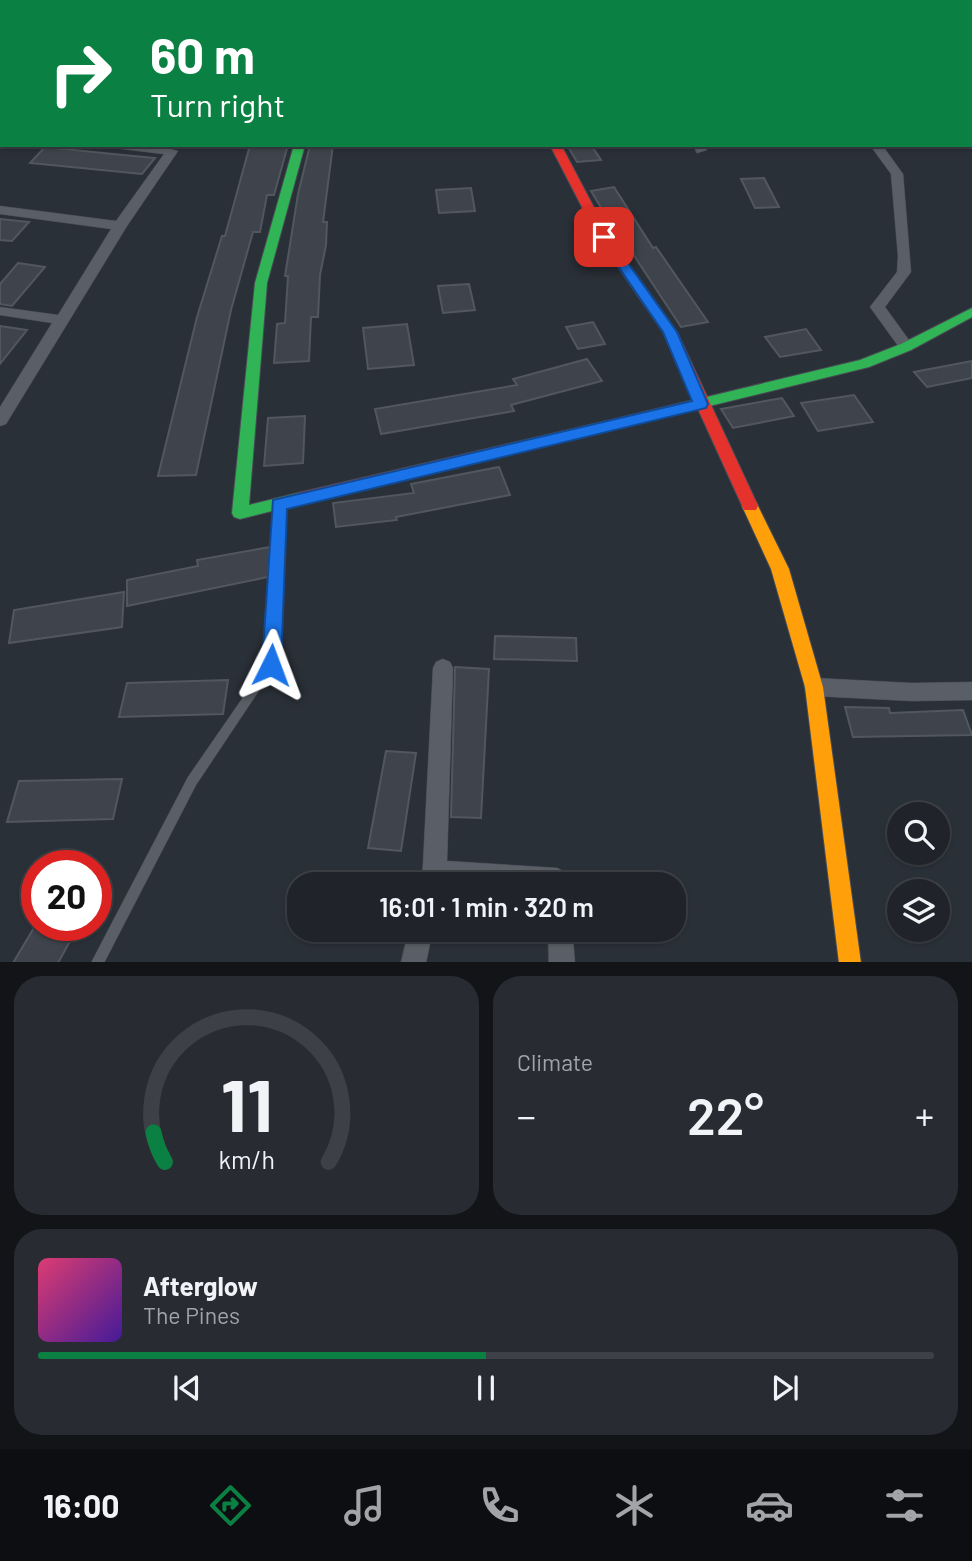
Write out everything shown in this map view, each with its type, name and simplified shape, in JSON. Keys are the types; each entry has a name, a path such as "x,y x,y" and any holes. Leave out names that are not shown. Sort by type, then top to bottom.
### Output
{"street":[{"path":"0,420 120,226 172,151 139,147"},
{"path":"299,147 261,283 240,513 864,364 968,318"},
{"path":"556,147 604,237 670,332 701,404 780,569 814,687 850,962"},
{"path":"877,147 897,174 905,256 904,272 877,307 906,347"},
{"path":"0,210 120,226"},
{"path":"0,311 63,320"},
{"path":"433,872 443,668"},
{"path":"814,687 912,692 972,691"},
{"path":"413,962 418,942"},
{"path":"561,942 562,962"}],"lane":[{"path":"97,962 192,781 271,665 279,505"}],"building":[{"path":"45,147 155,158 142,174 30,163"},
{"path":"249,147 287,147 274,195 267,195 260,232 253,232 231,310 196,475 158,476 197,317 222,236 225,236"},
{"path":"310,147 333,147 323,222 327,222 326,245 320,275 318,317 311,317 309,361 274,363 277,324 285,323 288,276 285,276 298,194"},
{"path":"568,147 592,147 601,160 577,162"},
{"path":"764,178 779,207 755,208 741,179"},
{"path":"614,187 653,248 656,247 708,322 681,327 629,248 625,248 591,191"},
{"path":"471,188 475,211 439,213 436,190"},
{"path":"0,219 29,222 12,241 0,240"},
{"path":"18,263 45,267 12,306 0,304 0,284"},
{"path":"469,284 475,310 443,313 438,286"},
{"path":"593,322 605,344 578,349 566,327"},
{"path":"407,324 414,365 368,369 363,328"},
{"path":"0,326 27,330 0,364"},
{"path":"806,329 821,350 780,357 765,337"},
{"path":"587,359 602,381 511,405 514,411 381,434 375,409 517,385 513,379"},
{"path":"972,361 972,378 927,387 914,372"},
{"path":"854,395 873,422 818,431 801,403"},
{"path":"782,398 794,416 733,428 721,409"},
{"path":"305,416 303,463 264,466 268,418"},
{"path":"499,467 510,495 396,517 397,520 336,527 333,503 414,493 411,484"},
{"path":"270,547 268,577 127,606 127,580 198,566 197,560"},
{"path":"124,592 122,627 9,643 14,610"},
{"path":"495,636 576,638 577,661 494,659"},
{"path":"455,667 489,669 481,818 451,817"},
{"path":"228,680 223,714 119,717 127,683"},
{"path":"845,707 889,708 890,713 963,710 972,735 853,737"},
{"path":"386,751 416,753 401,851 368,848"},
{"path":"122,779 113,819 7,822 19,781"},
{"path":"26,941 70,941 59,962 14,962"}],"traffic: fast":[{"path":"298,499 240,513 261,283 299,147"},
{"path":"611,425 864,364 906,347 972,312"}],"traffic: slow":[{"path":"750,506 780,569 814,687 850,962"}],"traffic: jam":[{"path":"556,147 604,238 670,332 750,506"},
{"path":"298,499 611,425"}],"route":[{"path":"271,665 279,505 701,404 670,332 604,237"}]}
